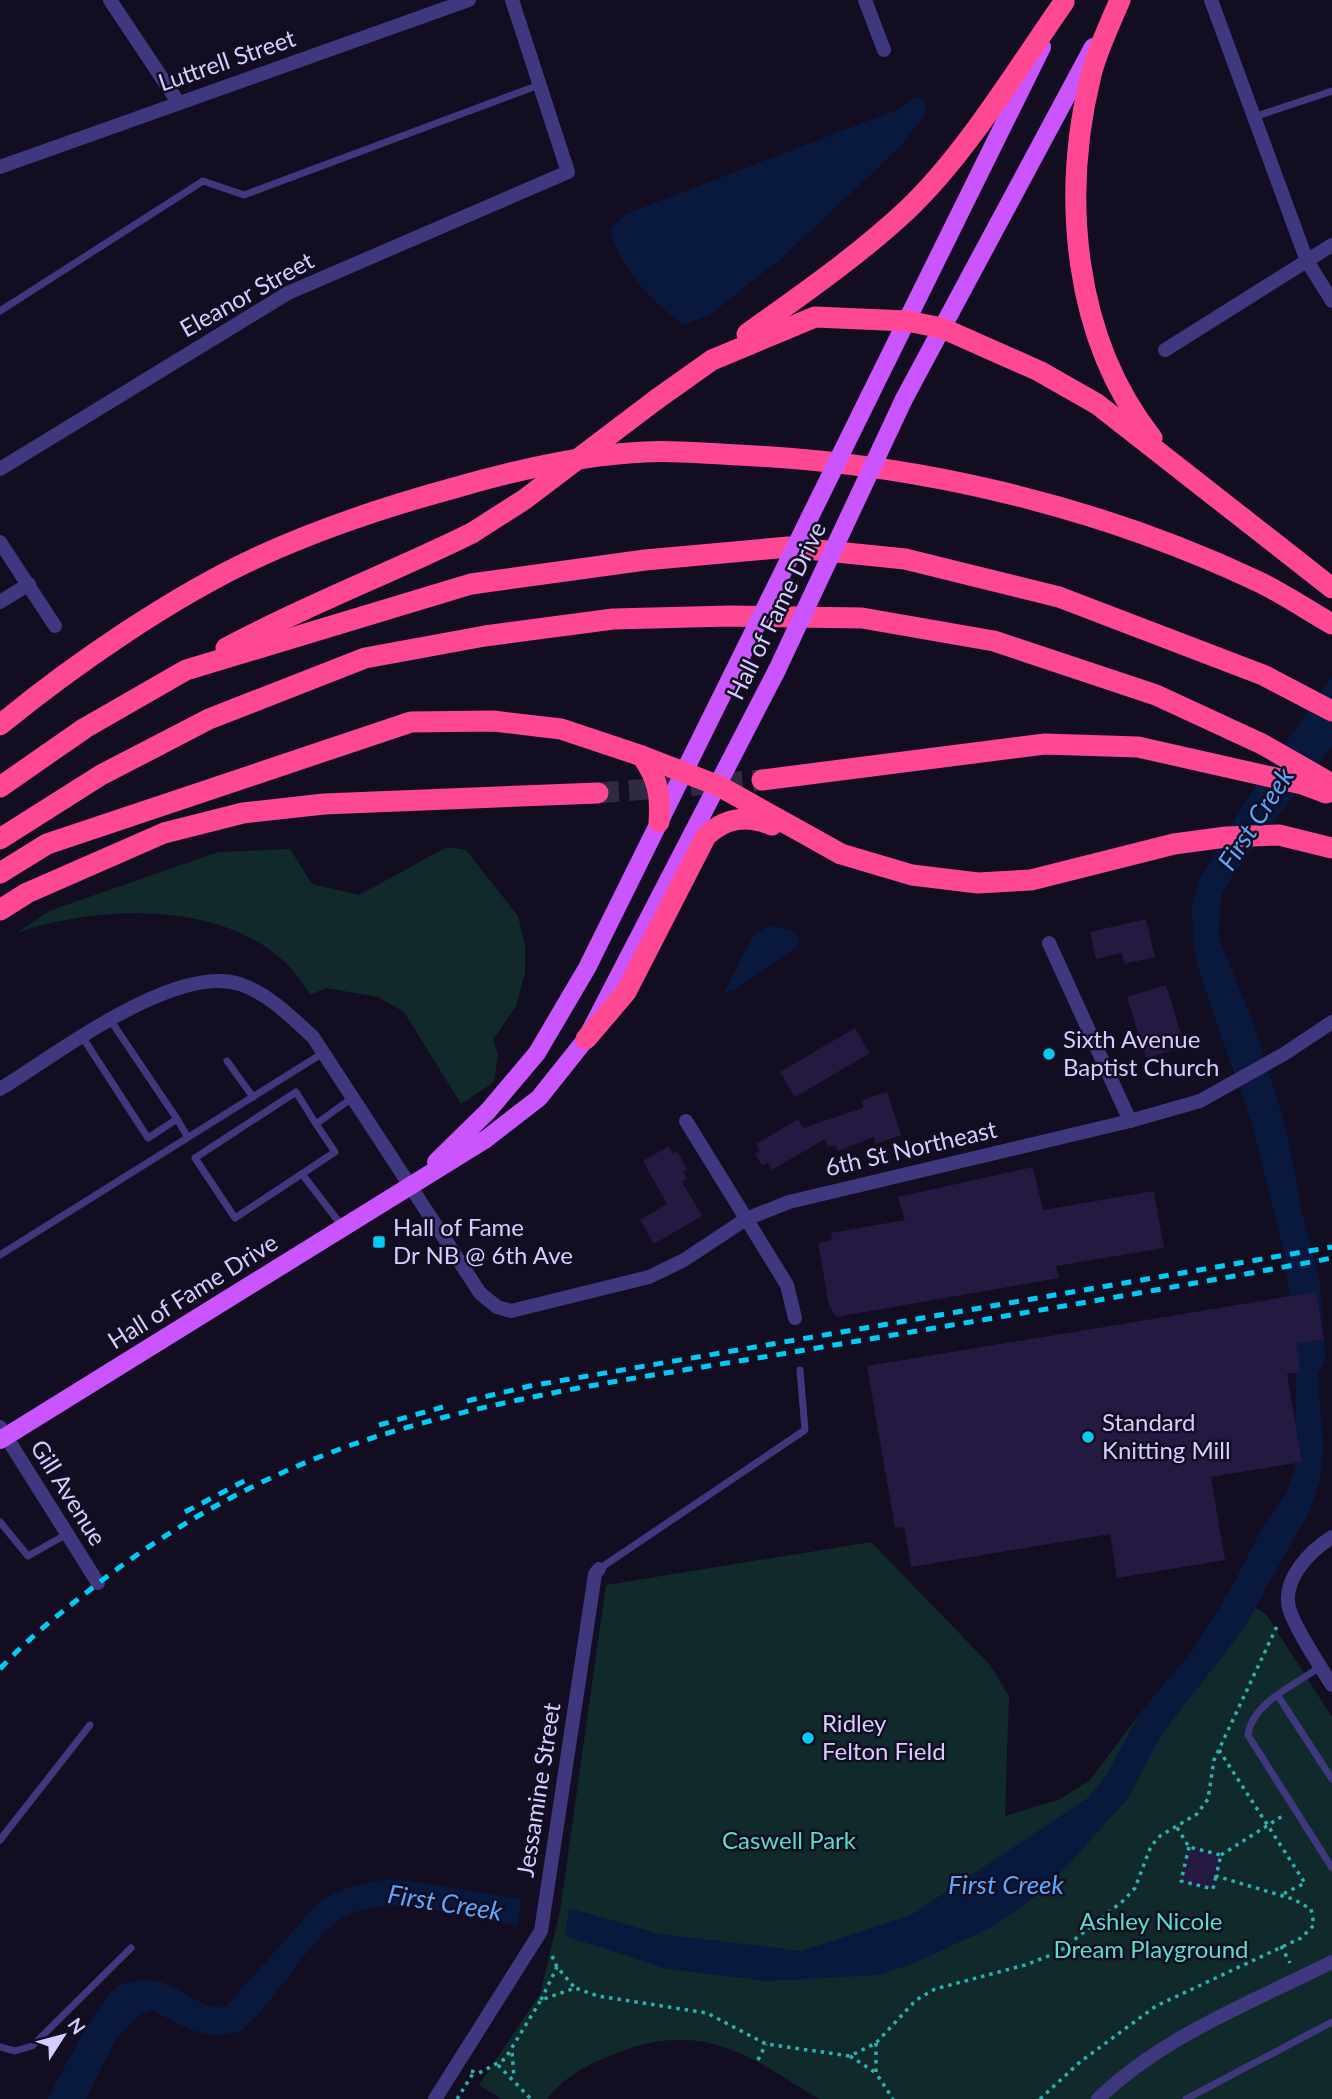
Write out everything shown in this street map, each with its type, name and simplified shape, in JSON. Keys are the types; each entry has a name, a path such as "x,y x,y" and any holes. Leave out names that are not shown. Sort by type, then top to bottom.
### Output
{"highway":[{"path":"1119,0 1091,73 1077,147 1076,222 1086,293 1111,372 1136,417 1173,464"},
{"path":"0,787 85,728 186,670 282,618 472,533 525,499 829,274 908,209 953,157 1065,1"},
{"path":"712,360 815,317 907,321 942,328 1039,371 1097,404 1332,589"},
{"path":"0,725 139,626 198,588 259,556 398,504 526,468 645,452 810,458 941,478 1073,510 1172,544 1260,582 1332,624"},
{"path":"186,670 471,584 645,560 788,547 905,559 1059,597 1263,674 1332,711"},
{"path":"0,839 101,775 209,719 365,658 485,636 613,619 730,616 862,618 994,641 1167,700 1262,744 1332,785"},
{"path":"0,873 47,844 411,722 493,721 561,729 719,786 841,853 912,875 978,883 1031,880 1174,844 1226,837 1279,835 1332,848"},
{"path":"762,780 1045,744 1138,747 1302,783 1332,795"},
{"path":"642,756 657,783 661,798 659,822"},
{"path":"0,910 27,892 164,832 243,813 324,804 598,793"},
{"path":"586,1039 626,992 698,848 714,828 748,818 823,844"}],"main road":[{"name":"Hall of Fame Drive","path":"2,1434 486,1139 538,1098 586,1039 778,670 904,399 1119,0"},
{"name":"Hall of Fame Drive","path":"411,1186 488,1111 537,1053 587,968 1065,1"}],"street":[{"path":"110,0 178,102"},
{"name":"Luttrell Street","path":"0,167 469,0"},
{"path":"512,0 540,85"},
{"path":"865,0 884,50"},
{"path":"1211,0 1307,261 1332,301"},
{"name":"Eleanor Street","path":"0,469 288,293 568,172 540,85"},
{"path":"1165,350 1332,245"},
{"path":"0,542 55,626"},
{"path":"0,602 29,584"},
{"path":"1049,943 1130,1121"},
{"path":"0,1089 150,997 197,983 239,984 276,1003 313,1037 411,1186"},
{"name":"6th St Northeast","path":"411,1186 480,1293 497,1307 511,1311 649,1277 684,1260 746,1219 789,1202 1130,1121 1200,1101 1284,1054 1332,1022"},
{"path":"687,1121 787,1285 796,1318"},
{"name":"Gill Avenue","path":"2,1434 98,1583"},
{"path":"1332,1537 1317,1547 1299,1567 1290,1589 1289,1608 1332,1685"},
{"name":"Jessamine Street","path":"435,2099 541,1931 590,1603 595,1574 599,1569"},
{"path":"1098,2099 1118,2079 1153,2055 1332,1962"}],"lane":[{"path":"0,311 203,181 244,195 540,85"},
{"path":"1254,117 1332,91"},
{"path":"111,1021 187,1136"},
{"path":"83,1038 148,1138 177,1119"},
{"path":"0,1255 324,1053"},
{"path":"227,1060 253,1097"},
{"path":"296,1092 317,1124 335,1153 235,1218 195,1158 296,1092"},
{"path":"317,1124 353,1098"},
{"path":"302,1174 343,1228"},
{"name":"Jessamine Street","path":"599,1569 653,1530 805,1430 800,1370"},
{"path":"0,1522 28,1556 67,1534"},
{"path":"1320,1667 1256,1714 1248,1735 1332,1868"},
{"path":"1278,1696 1332,1779"},
{"path":"0,1840 90,1725"},
{"path":"0,2048 15,2051 32,2046 131,1948"},
{"path":"1186,2099 1332,2022"}],"path":[{"path":"850,2056 876,2043 916,2000 935,1989 1025,1965 1059,1952 1124,1900 1135,1888 1151,1846 1176,1826 1197,1814 1208,1800 1212,1787 1211,1771 1219,1750 1271,1634 1289,1608"},
{"path":"1219,1750 1305,1882 1282,1895"},
{"path":"1189,1847 1181,1881 1213,1889 1221,1855 1293,1809"},
{"path":"1176,1826 1189,1847 1221,1855"},
{"path":"1040,2099 1080,2062 1156,2006 1301,1938 1314,1925 1311,1909 1282,1895 1216,1875"},
{"path":"1281,1946 1290,1963"},
{"path":"552,1956 556,1967 575,1988 598,1996 707,2012 766,2044 850,2056 876,2073 893,2099"},
{"path":"456,2067 474,2072 498,2065 512,2051 556,1967"},
{"path":"541,2000 575,1988"},
{"path":"876,2043 876,2073"},
{"path":"758,2060 766,2044"},
{"path":"512,2051 514,2078"},
{"path":"498,2065 514,2078 531,2099"},
{"path":"457,2099 474,2072"}],"green space":[{"path":"447,847 466,850 518,916 525,945 525,973 516,1006 493,1040 498,1054 494,1082 461,1104 404,1012 378,997 326,988 310,995 286,963 255,940 218,925 178,916 136,913 93,916 17,933 49,911 218,852 290,849 312,884 359,895"},
{"name":"Caswell Park","path":"871,1542 990,1665 1009,1696 1005,1816 1060,1799 1090,1780 1140,1713 1194,1649 1229,1592 1266,1614 1332,1717 1332,2099 819,2099 768,2068 721,2046 697,2041 671,2040 643,2044 594,2063 568,2078 547,2099 502,2099 479,2085 540,1994 560,1911 606,1585"}],"water":[{"path":"916,96 925,100 925,114 903,144 783,257 710,315 684,325 648,294 621,257 610,228 626,214 901,108"},
{"name":"First Creek","path":"1332,676 1332,747 1238,868 1222,895 1218,935 1254,1025 1287,1131 1301,1208 1320,1282 1325,1359 1318,1376 1323,1447 1320,1481 1309,1512 1244,1628 1162,1734 1128,1798 1068,1865 1027,1903 986,1930 914,1963 879,1975 766,1981 668,1969 565,1936 569,1908 660,1934 801,1951 911,1915 1088,1798 1106,1775 1140,1713 1194,1649 1229,1592 1258,1536 1284,1497 1295,1470 1296,1344 1283,1248 1253,1128 1199,971 1193,945 1192,904 1200,878 1250,794"},
{"path":"773,925 794,932 799,938 798,946 733,991 724,992 754,934"},
{"name":"First Creek","path":"396,1879 521,1899 518,1926 447,1912 395,1906 370,1908 349,1915 330,1927 318,1939 265,2006 242,2030 230,2034 206,2034 184,2027 151,2010 129,2024 120,2035 86,2099 47,2099 91,2021 119,1986 134,1981 156,1981 200,2002 225,2007 320,1901 356,1885"}],"building":[{"path":"1146,919 1155,957 1124,964 1122,953 1096,959 1090,932"},
{"path":"1166,985 1185,1047 1146,1058 1127,997"},
{"path":"855,1028 870,1053 795,1097 780,1072"},
{"path":"887,1092 901,1135 876,1144 874,1137 838,1151 836,1145 828,1147 825,1139 772,1170 768,1163 762,1166 755,1154 760,1151 756,1144 798,1119 803,1128 863,1108 862,1100"},
{"path":"669,1146 673,1154 677,1151 687,1169 683,1171 687,1179 682,1182 702,1216 654,1244 640,1220 667,1204 643,1161"},
{"path":"1033,1167 1043,1210 1154,1191 1164,1248 1056,1266 1059,1278 836,1317 829,1305 818,1243 832,1240 831,1233 905,1220 898,1197"},
{"name":"Standard Knitting Mill","path":"1316,1292 1324,1339 1296,1344 1301,1372 1287,1374 1302,1462 1211,1477 1225,1560 1117,1578 1110,1534 911,1567 904,1527 895,1528 867,1366"},
{"path":"1189,1847 1221,1855 1213,1889 1181,1881"}],"tunnel":[{"path":"598,793 762,780"}],"railway":[{"path":"467,1401 530,1386 1332,1247"},
{"path":"0,1669 23,1646 96,1585 193,1519 299,1465 372,1438 478,1409 587,1386 1332,1258"},
{"path":"379,1425 443,1407"},
{"path":"185,1512 250,1478"}],"place":[{"name":"Sixth Avenue Baptist Church","path":"1049,1054"},
{"name":"Hall of Fame Dr NB @ 6th Ave","path":"379,1242"},
{"name":"Standard Knitting Mill","path":"1088,1437"},
{"name":"Ridley Felton Field","path":"808,1738"}],"park label":[{"name":"Ashley Nicole Dream Playground","path":"1151,1936"}]}
